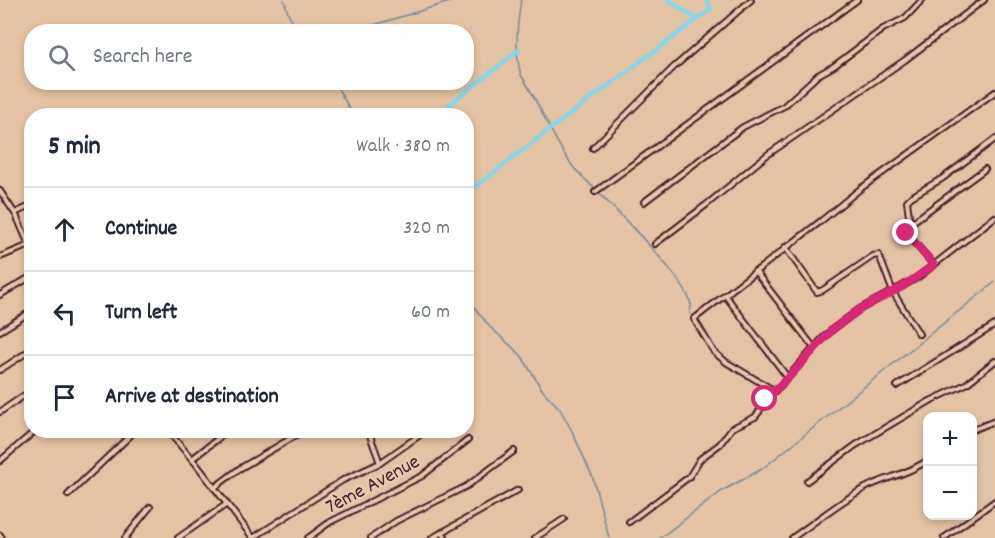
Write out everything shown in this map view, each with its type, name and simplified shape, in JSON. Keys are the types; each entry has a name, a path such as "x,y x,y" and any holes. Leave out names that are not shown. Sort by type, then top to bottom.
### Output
{"street":[{"path":"593,148 664,76 751,0"},
{"path":"596,191 857,0"},
{"path":"644,202 743,127 784,105 818,75 834,66 883,29 899,22 922,0"},
{"path":"655,244 767,155 894,68 984,0"},
{"path":"775,391 726,362 708,344 694,319 887,169 995,92"},
{"path":"909,224 907,204 909,199 943,178 995,139"},
{"path":"934,265 908,237 905,230 909,224 985,169"},
{"path":"0,191 24,232"},
{"path":"15,213 24,209"},
{"path":"629,522 689,477 700,459 720,444 732,428 755,417 765,399 788,378 833,329 860,309 893,292 934,265 995,217"},
{"path":"0,257 24,247"},
{"path":"785,247 817,292 876,255 882,259 893,292 919,334"},
{"path":"755,271 814,348"},
{"path":"0,295 24,281"},
{"path":"725,295 788,378"},
{"path":"0,331 24,316"},
{"path":"897,386 995,325"},
{"path":"0,370 24,355"},
{"path":"807,481 849,449 930,401 966,384 995,362"},
{"path":"0,412 24,396"},
{"path":"977,428 995,421"},
{"path":"0,461 27,438"},
{"path":"68,495 128,438"},
{"path":"174,438 253,538 343,480 380,463 416,438"},
{"path":"192,459 219,438"},
{"path":"214,488 239,469 291,438"},
{"path":"371,438 380,463"},
{"name":"7ème Avenue","path":"308,538 330,522 422,476 468,440"},
{"path":"371,538 396,521 457,492 514,452"},
{"path":"792,538 848,497 923,462"},
{"path":"432,538 518,490"},
{"path":"944,538 995,501"},
{"path":"178,538 227,504"},
{"path":"125,538 150,507"},
{"path":"535,538 564,519"},
{"path":"442,532 446,538"}],"waterway":[{"path":"284,0 294,24"},
{"path":"377,24 456,0"},
{"path":"521,0 517,38 517,57 521,75 566,157 640,235 675,276 686,292 691,305 690,314"},
{"path":"668,0 697,19"},
{"path":"474,188 711,9 706,0"},
{"path":"474,85 519,50"},
{"path":"339,90 349,108"},
{"path":"445,108 468,90"},
{"path":"660,538 722,491 762,469 995,282"},
{"path":"474,307 490,327 521,355 543,391 560,409 593,478 609,538"},
{"path":"944,354 963,343"}],"route":[{"path":"765,399 788,378 833,329 860,309 902,287 934,265 906,233"}]}
